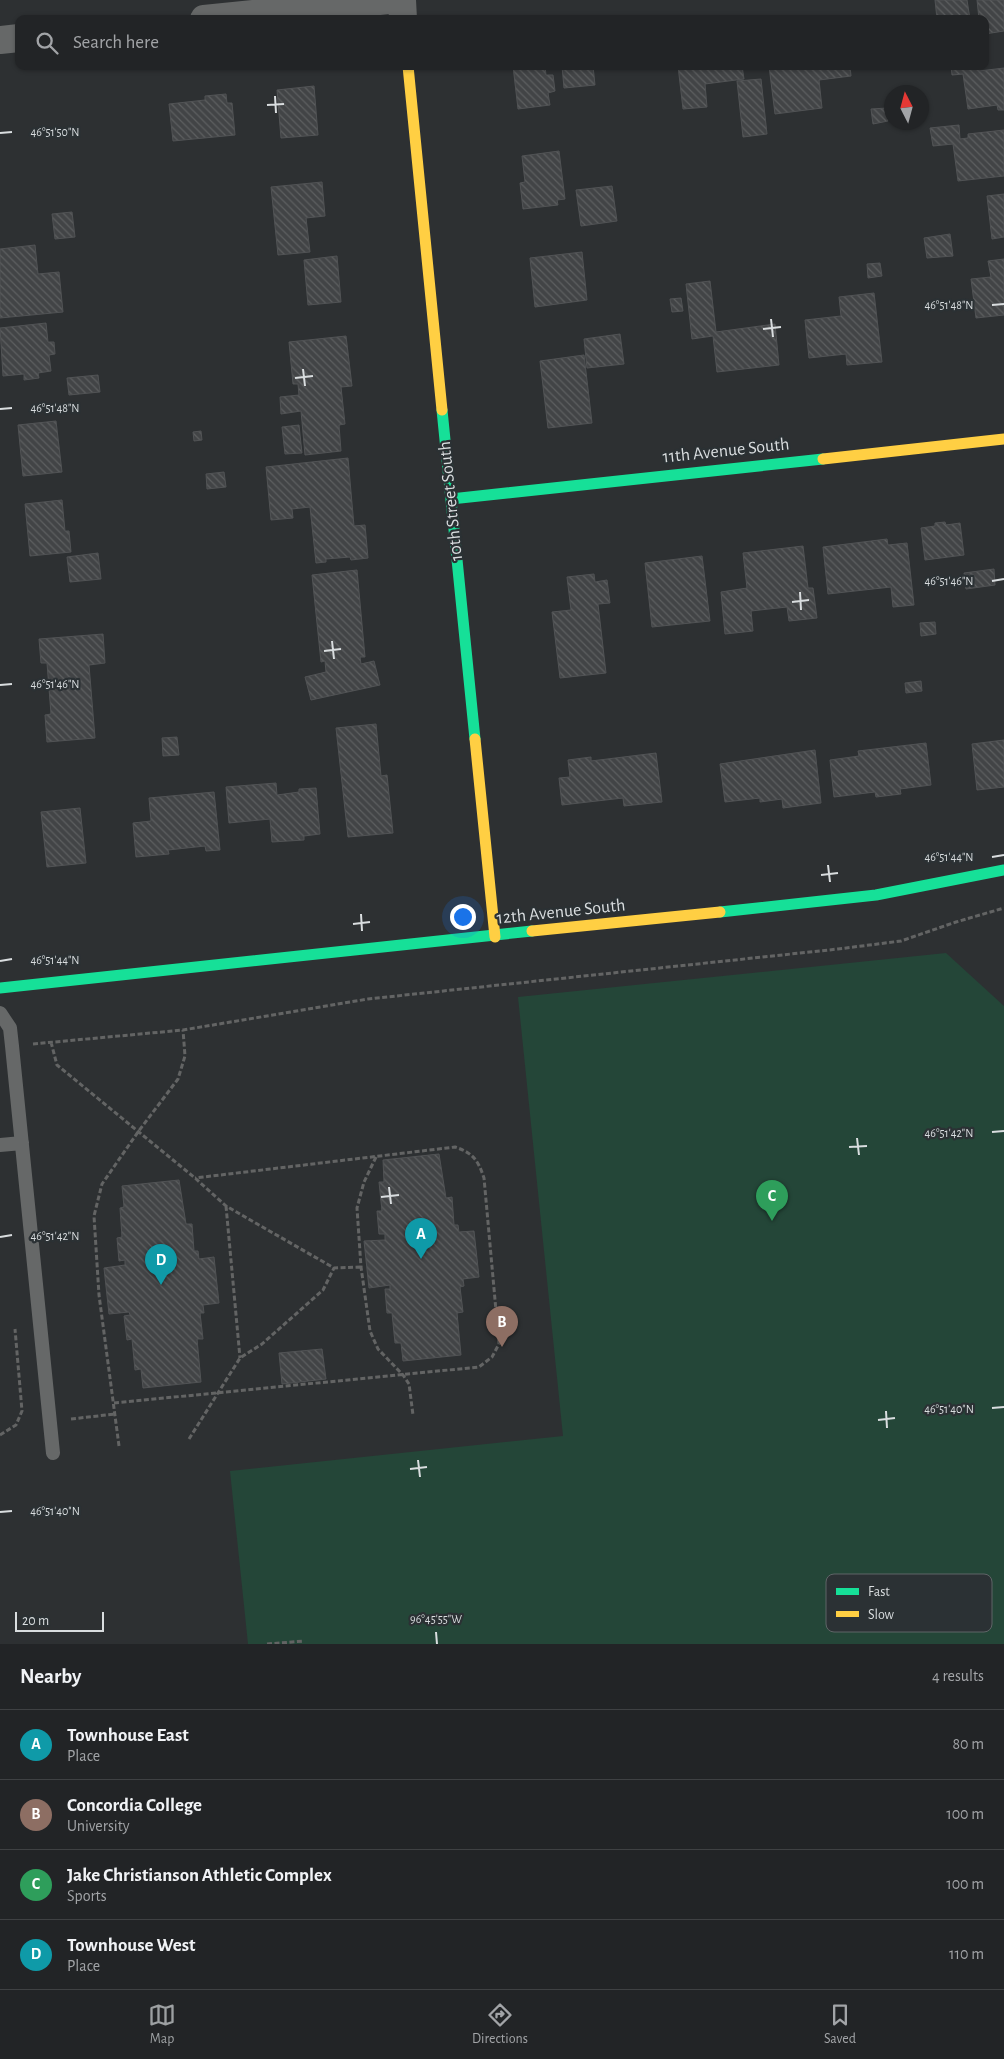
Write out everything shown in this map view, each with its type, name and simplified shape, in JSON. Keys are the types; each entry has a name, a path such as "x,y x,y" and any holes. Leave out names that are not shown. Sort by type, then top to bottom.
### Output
{"street":[{"path":"243,15 389,0"},
{"path":"402,0 403,15"},
{"path":"0,40 15,38"},
{"name":"10th Street South","path":"408,70 495,937"},
{"name":"11th Avenue South","path":"451,499 1004,439"},
{"name":"12th Avenue South","path":"0,988 495,937 876,895 1004,870"}],"lane":[{"path":"0,1013 10,1028 53,1453"},
{"path":"0,1145 22,1143"}],"path":[{"path":"12,1046 183,1030 368,999 901,941 1004,908"},
{"path":"119,1446 99,1294 94,1216 102,1184 178,1079 185,1056 183,1030"},
{"path":"51,1042 57,1065 196,1178 226,1206 334,1268 361,1267"},
{"path":"114,1403 478,1367 492,1358 499,1344 484,1178 480,1165 469,1152 455,1147 196,1178"},
{"path":"376,1157 364,1182 357,1208 361,1267 370,1331 378,1349 409,1384 413,1416"},
{"path":"226,1206 240,1358"},
{"path":"189,1439 240,1358 262,1344 323,1290 334,1268"},
{"path":"0,1435 16,1425 22,1411 15,1329"},
{"path":"70,1419 115,1414"},
{"path":"267,1644 304,1641"}],"green space":[{"path":"946,953 1004,1006 1004,1644 248,1644 230,1471 563,1436 518,997"}],"building":[{"path":"935,0 967,0 969,15 937,15"},
{"path":"977,0 1004,0 1004,31 989,33 989,15 979,15"},
{"path":"1004,68 1004,110 998,110 997,105 968,109 963,74 952,75 951,70 979,71"},
{"path":"513,70 545,70 546,75 553,75 555,91 548,93 550,105 518,109"},
{"path":"562,70 593,70 595,85 564,88"},
{"path":"678,70 743,70 744,79 705,84 707,107 683,109"},
{"path":"770,70 850,70 851,76 819,80 822,108 775,114"},
{"path":"761,79 767,134 743,137 737,81"},
{"path":"314,86 318,135 281,138 277,90"},
{"path":"226,94 227,103 232,103 235,135 173,141 169,104 205,100 205,96"},
{"path":"884,108 884,122 873,124 871,109"},
{"path":"959,125 960,139 968,138 968,134 1004,130 1004,176 958,181 953,144 933,146 930,128"},
{"path":"559,151 565,199 557,200 558,205 523,209 520,183 525,182 522,156"},
{"path":"322,182 325,216 306,218 310,252 278,255 271,187"},
{"path":"612,186 617,221 581,226 576,190"},
{"path":"1004,194 1004,237 992,239 987,196"},
{"path":"72,212 75,237 55,239 52,214"},
{"path":"950,234 953,256 927,258 924,238"},
{"path":"35,245 38,274 59,272 63,312 0,318 0,249"},
{"path":"582,252 587,300 535,307 530,258"},
{"path":"337,256 341,302 308,305 304,260"},
{"path":"1004,259 1004,315 976,318 971,279 991,277 988,261"},
{"path":"880,263 882,276 868,278 867,264"},
{"path":"710,281 716,332 775,324 779,365 717,372 713,336 692,339 686,284"},
{"path":"874,293 882,362 847,365 846,354 809,358 805,320 841,316 839,297"},
{"path":"681,298 683,311 672,312 670,299"},
{"path":"46,323 48,342 54,342 55,354 49,355 51,371 38,373 39,378 24,380 24,374 3,376 0,328"},
{"path":"620,334 624,364 587,368 584,339"},
{"path":"346,336 352,386 341,387 345,424 339,425 341,451 305,455 301,411 281,414 280,397 299,395 298,384 293,384 289,342"},
{"path":"584,355 592,423 548,428 540,361"},
{"path":"98,375 100,392 69,395 67,378"},
{"path":"56,421 62,472 23,476 18,425"},
{"path":"299,425 302,453 285,454 282,427"},
{"path":"201,431 202,440 194,441 193,432"},
{"path":"348,458 354,526 365,525 368,558 351,560 350,557 326,559 326,562 316,563 310,507 292,509 293,518 271,520 266,467"},
{"path":"224,472 226,487 207,489 206,474"},
{"path":"62,500 65,531 69,531 71,552 30,556 25,504"},
{"path":"945,522 946,525 960,523 964,555 925,560 921,528"},
{"path":"887,539 888,545 907,543 914,605 893,607 891,587 828,594 823,547"},
{"path":"803,546 808,588 813,588 817,618 789,621 787,607 751,611 753,631 725,634 721,592 747,588 743,553"},
{"path":"98,553 101,579 70,582 67,557"},
{"path":"702,556 710,621 652,627 645,563"},
{"path":"994,569 995,585 966,589 964,573"},
{"path":"357,570 365,657 360,657 361,664 374,661 380,685 311,700 305,677 326,672 325,661 321,662 312,575"},
{"path":"594,574 595,582 607,580 610,603 598,604 606,673 560,678 552,612 571,610 567,577"},
{"path":"935,622 936,634 921,636 920,623"},
{"path":"103,634 105,663 89,665 95,738 47,742 45,715 51,714 47,663 41,663 39,639"},
{"path":"921,681 922,691 906,693 905,683"},
{"path":"376,724 381,776 387,775 393,833 348,837 336,728"},
{"path":"177,737 179,755 163,756 162,738"},
{"path":"1004,740 1004,787 977,790 972,744"},
{"path":"926,743 931,785 900,789 901,794 876,797 875,792 834,797 830,760 859,756 858,751"},
{"path":"815,750 821,803 783,808 782,799 760,802 760,798 725,802 720,764"},
{"path":"656,753 662,802 624,806 623,798 562,805 559,778 570,777 568,760 591,757 591,761"},
{"path":"276,783 277,795 299,792 299,789 316,788 320,834 304,836 304,840 272,842 270,819 229,823 226,787"},
{"path":"214,792 220,850 206,851 205,846 168,850 169,854 136,857 133,823 151,821 149,798"},
{"path":"80,808 86,863 47,867 41,812"},
{"path":"439,1154 446,1198 452,1197 454,1225 458,1225 459,1232 474,1231 479,1277 463,1279 464,1286 460,1287 463,1312 457,1313 461,1355 403,1361 401,1343 395,1343 392,1313 387,1313 385,1289 390,1289 390,1285 369,1288 364,1241 385,1240 385,1234 379,1234 377,1211 382,1211 379,1182 384,1182 383,1160"},
{"path":"179,1180 186,1224 192,1224 194,1251 198,1251 199,1259 214,1257 219,1303 203,1305 204,1313 200,1313 203,1339 197,1339 201,1382 143,1388 141,1369 135,1370 132,1339 127,1340 124,1316 130,1315 129,1312 109,1314 104,1268 125,1265 125,1260 119,1261 117,1238 122,1237 120,1208 124,1207 122,1186"},
{"path":"322,1349 326,1379 282,1384 279,1353"}],"traffic: fast":[{"path":"442,410 475,739"},
{"path":"451,499 823,459"},
{"path":"720,912 876,895 1004,870"},
{"path":"0,988 532,931"}],"traffic: slow":[{"path":"408,70 442,410"},
{"path":"823,459 1004,439"},
{"path":"475,739 495,937"},
{"path":"532,931 720,912"}],"place":[{"name":"Jake Christianson Athletic Complex","path":"772,1221"},
{"name":"Townhouse East","path":"421,1259"},
{"name":"Townhouse West","path":"161,1285"},
{"name":"Concordia College","path":"502,1347"}]}
